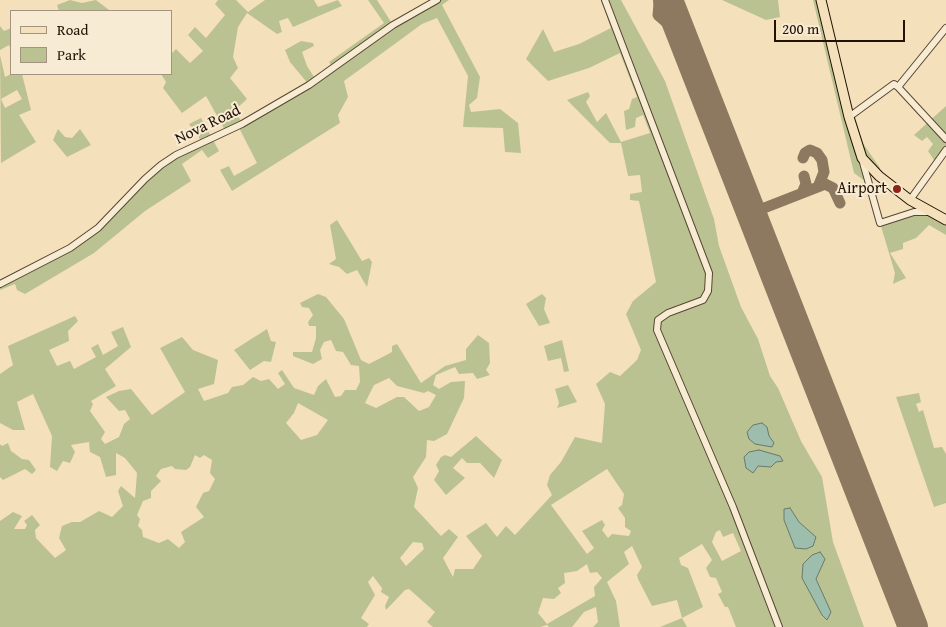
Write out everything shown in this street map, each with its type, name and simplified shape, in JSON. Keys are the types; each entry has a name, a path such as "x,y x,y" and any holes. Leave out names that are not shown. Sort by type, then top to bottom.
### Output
{"main road":[{"path":"821,0 849,117 862,158 879,176 910,200 946,220"}],"street":[{"name":"Nova Road","path":"0,284 70,248 98,228 145,179 168,160 280,103 309,85 393,25 437,0"},
{"path":"606,0 709,273 708,291 703,300 668,313 658,320 657,330 733,508 779,627"},
{"path":"898,87 946,28"},
{"path":"849,117 894,84 946,139"},
{"path":"910,200 946,150"},
{"path":"862,158 880,223 914,212 930,212"}],"green space":[{"path":"70,0 82,3 96,0 109,10 59,10 57,5"},
{"path":"218,0 236,0 248,12 265,0 314,0 318,7 338,0 342,6 293,27 288,18 279,21 282,32 277,34 247,13 238,27 233,57 238,68 230,78 247,99 235,110 242,123 309,85 290,62 285,50 301,41 313,43 314,46 302,52 307,66 316,80 333,68 329,62 384,23 368,0 377,0 393,25 430,4 428,0 449,0 442,5 480,77 477,98 469,105 471,112 500,109 518,123 521,153 505,152 503,128 463,127 468,76 437,18 422,24 344,81 348,97 338,115 340,123 232,191 220,170 229,166 234,176 257,163 238,126 226,132 206,96 182,113 163,88 166,82 162,75 172,75 172,53 176,49 190,63 203,51 188,35 195,27 206,38 225,15 215,4"},
{"path":"601,0 621,0 665,81 714,219 719,246 741,307 758,339 770,376 778,388 801,441 822,477 833,542 864,627 736,627 728,607 725,607 718,594 722,592 716,578 710,577 706,568 712,560 702,544 679,558 681,565 688,568 703,607 682,618 677,600 652,606 638,579 637,575 642,567 632,546 624,552 629,564 607,582 616,601 620,627 593,627 598,622 596,607 584,612 572,627 549,627 547,625 540,627 433,627 427,622 435,612 409,589 405,590 386,610 385,606 389,597 381,592 382,588 373,576 368,582 375,595 361,618 369,624 367,627 0,627 0,521 13,512 22,516 14,529 25,529 27,525 24,521 32,515 40,525 35,530 36,538 55,558 66,550 59,538 62,526 72,522 80,522 99,511 112,517 123,506 118,491 121,486 135,498 137,473 125,458 116,453 116,475 106,477 100,457 90,452 89,442 71,445 75,452 70,463 63,461 57,471 50,467 52,436 33,394 17,402 25,430 13,430 0,423 0,374 13,365 8,346 75,316 78,321 68,331 69,341 49,350 57,366 70,361 74,369 96,357 91,348 98,344 103,355 118,346 111,332 123,327 131,347 105,369 116,386 91,401 93,404 90,411 105,432 101,439 105,444 119,437 124,424 130,419 125,410 119,411 106,397 119,391 131,389 152,415 185,392 160,348 182,337 193,350 218,360 214,384 198,389 204,401 228,393 232,387 243,385 253,377 261,381 269,379 278,389 285,384 278,373 282,370 294,388 314,395 318,386 326,379 335,397 341,396 345,390 356,390 360,382 359,366 351,365 343,352 336,351 331,340 324,342 320,350 322,359 313,364 293,356 293,352 312,352 316,338 316,326 309,326 308,322 313,315 309,308 302,307 300,303 318,294 326,297 344,319 361,360 369,364 392,352 392,346 397,344 421,383 445,366 466,360 466,349 478,335 489,343 490,363 486,370 490,375 477,379 473,373 459,374 455,367 436,375 433,385 439,389 451,382 465,381 464,398 447,434 434,441 427,440 426,457 413,477 418,488 414,507 441,536 449,529 458,537 443,558 453,577 455,569 473,569 482,556 466,536 486,523 497,537 506,526 515,535 552,495 547,485 550,475 561,462 575,437 602,443 605,404 596,384 610,372 620,376 637,360 641,350 626,314 633,301 656,282 639,201 630,200 630,194 642,192 640,175 628,176 621,143 610,143 567,100 588,92 590,96 586,102 597,122 606,113 621,142 650,133 643,115 636,118 635,127 626,130 624,111 629,109 632,99 637,97 620,53 589,68 548,81 526,59 543,29 554,52 579,44 611,28","holes":["389,378 397,386 424,393 428,391 436,395 429,407 419,411 404,397 397,397 376,408 365,403 374,385","298,403 328,420 317,435 301,440 286,423 294,413","195,455 200,458 204,455 212,460 210,473 215,479 209,491 203,493 196,507 204,517 181,532 185,542 179,548 168,539 159,543 143,537 142,530 138,526 140,519 137,515 143,501 151,498 151,491 161,481 156,476 161,469 172,466 175,469 186,470 190,467","607,469 624,494 622,505 618,508 625,518 625,527 631,531 629,536 612,534 608,538 602,530 605,525 602,520 582,531 594,548 587,554 551,505","720,530 723,537 733,533 741,551 722,561 712,542 716,532","413,542 422,543 424,549 406,566 400,558","587,564 590,573 597,572 602,578 594,587 595,596 547,624 538,613 543,598 554,599 561,593 558,588 565,583 564,573 577,571"]},
{"path":"722,0 778,0 780,17 766,20"},
{"path":"813,0 821,0 858,136 880,168 879,176 863,160 880,222 930,212 946,220 946,235 929,225 916,238 903,243 903,249 890,253 906,278 893,284 895,273 880,223 875,220 865,181 854,173"},
{"path":"0,26 4,31 10,28 10,48 9,45 0,50"},
{"path":"0,55 5,77 10,74 22,75 31,110 19,115 36,142 1,163","holes":["17,90 22,99 5,108 1,99"]},
{"path":"946,106 946,150 936,163 928,151 933,144 927,137 922,141 914,135"},
{"path":"201,118 219,151 208,158 202,150 182,164 191,181 145,211 94,253 25,294 17,290 15,284 0,290 0,284 98,228 145,179 202,142 189,124"},
{"path":"58,129 65,137 72,138 80,129 91,145 67,157 53,140"},
{"path":"337,220 362,261 369,258 372,262 367,287 357,270 347,274 339,267 329,264 336,259 330,225"},
{"path":"542,294 546,298 544,309 550,323 539,326 526,304"},
{"path":"267,329 271,341 276,342 271,362 264,361 250,370 234,350"},
{"path":"562,340 569,371 564,372 561,358 548,361 544,346"},
{"path":"568,385 577,402 557,408 559,403 555,389"},
{"path":"919,393 921,402 916,404 919,412 923,410 934,448 942,447 946,454 946,503 934,507 896,397"},
{"path":"476,436 502,460 494,478 480,463 467,463 462,458 453,468 465,478 446,495 434,480 439,471 436,465 441,457 445,455 451,457"},
{"path":"8,443 11,451 22,459 29,460 36,470 32,474 25,469 3,480 0,477 0,444 2,446"},
{"path":"682,618 687,627 660,627"}],"shaded area":[{"path":"762,423 767,427 769,436 774,443 772,447 755,444 749,439 747,432 753,425"},
{"path":"759,450 780,456 783,461 776,462 771,467 758,466 753,473 746,468 744,457 749,452"},
{"path":"790,508 799,522 816,537 813,546 806,549 795,548 784,520 784,509"},
{"path":"820,552 825,559 816,579 831,612 827,620 822,615 802,578 803,564 812,555"}],"taxiway":[{"path":"665,0 659,4 658,15 681,35"},
{"path":"673,0 679,6 678,26"},
{"path":"757,228 754,216 759,210 818,187 824,172 822,160 817,153 810,150 805,153 803,158"},
{"path":"802,193 806,184 804,176"},
{"path":"818,187 825,184 833,188 840,203"},
{"path":"747,203 752,208 759,210"}],"runway":[{"path":"668,0 913,627"}],"place":[{"name":"Airport","path":"897,189"}]}
